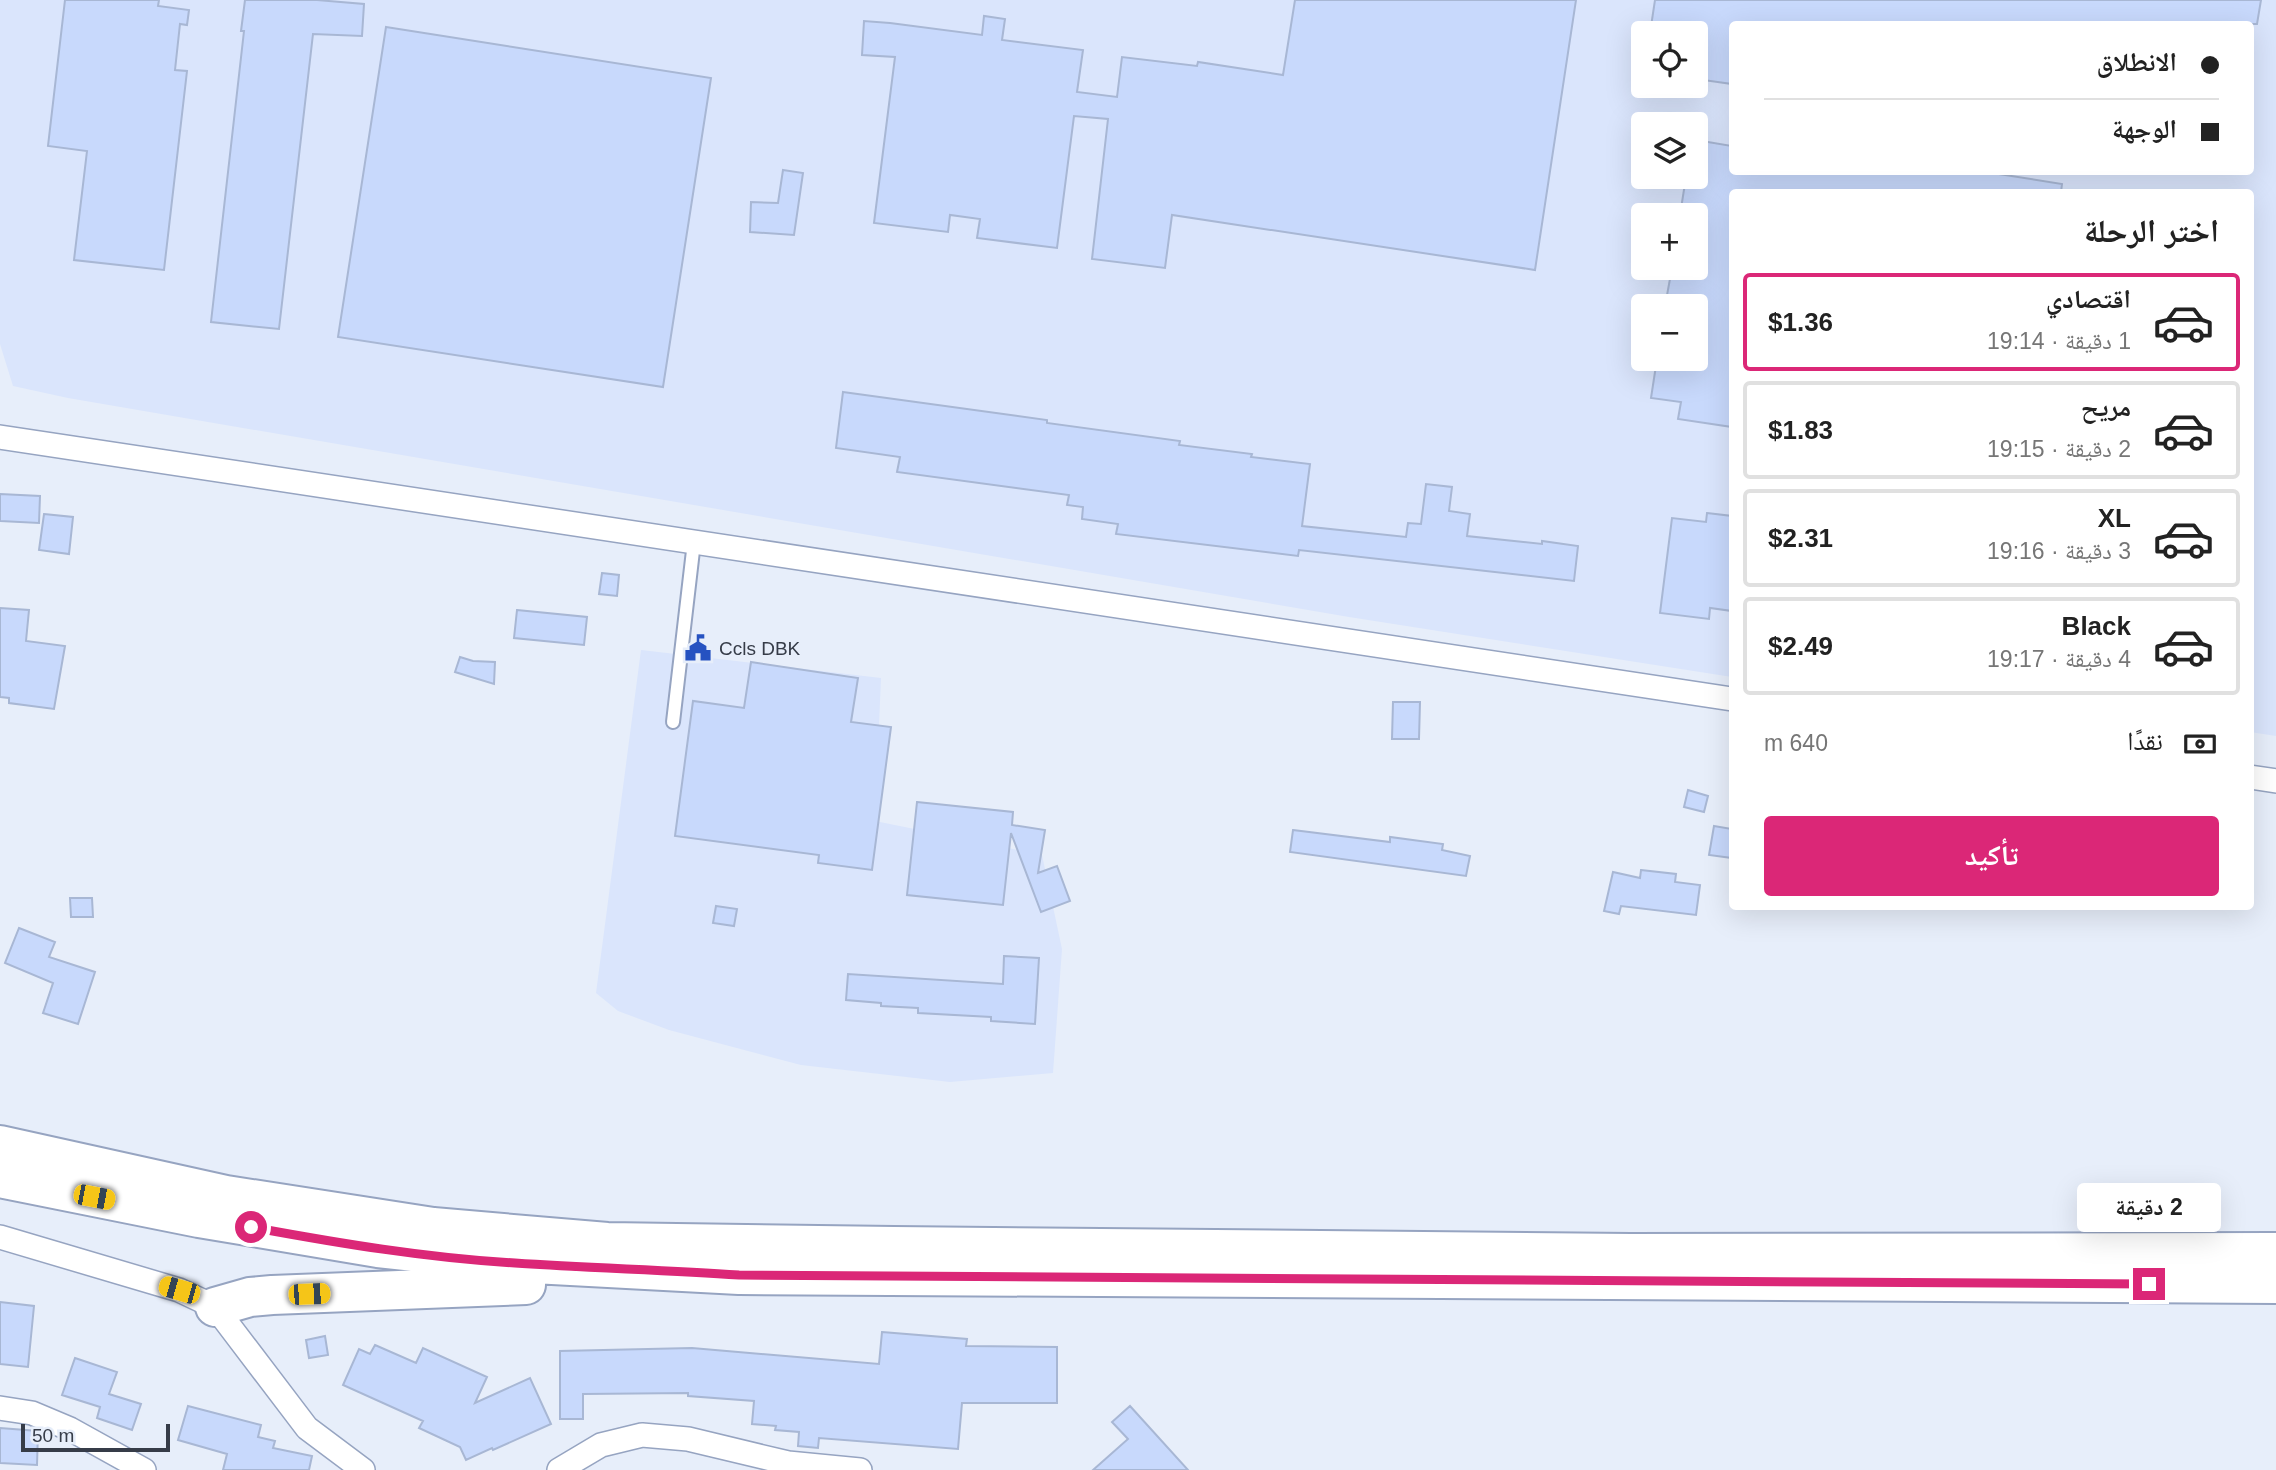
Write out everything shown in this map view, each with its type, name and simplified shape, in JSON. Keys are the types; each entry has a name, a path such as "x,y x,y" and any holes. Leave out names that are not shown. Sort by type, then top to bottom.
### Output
{"highway":[{"path":"0,1145 240,1197 433,1227 607,1241 894,1247 1617,1253 2276,1251"},
{"path":"0,1178 199,1218 378,1248 515,1263 766,1275 2276,1284"},
{"path":"215,1307 272,1294 577,1282 649,1269"}],"street":[{"path":"0,437 1729,699"},
{"path":"2254,778 2276,781"},
{"path":"0,1237 179,1290 215,1307 307,1428 363,1470"},
{"path":"0,1408 32,1413 144,1470"},
{"path":"559,1470 601,1445 642,1435 688,1439 788,1463 860,1470"}],"lane":[{"path":"673,722 694,542"}],"shaded area":[{"path":"0,0 2276,0 2276,736 2254,733 2254,189 1729,189 1729,677 1349,617 68,398 13,386 0,344"},
{"path":"641,650 881,678 875,821 1042,855 1062,949 1053,1073 950,1082 801,1065 669,1030 618,1011 596,993"}],"building":[{"path":"65,0 159,0 158,6 189,10 187,25 180,24 175,70 187,71 164,270 74,260 87,151 48,146"},
{"path":"245,0 317,0 364,4 362,36 313,34 279,329 211,322 244,31 241,31"},
{"path":"1295,0 1576,0 1535,270 1172,215 1165,268 1092,259 1108,119 1074,116 1057,248 977,238 980,219 950,215 948,232 874,223 895,57 862,55 864,21 982,35 984,16 1005,19 1002,40 1083,50 1077,92 1117,97 1122,57 1197,66 1198,62 1283,75"},
{"path":"1655,0 2261,0 2257,24 2254,24 2254,21 1729,21 1729,84 1708,81 1708,21 1652,21"},
{"path":"386,27 711,78 663,387 338,337"},
{"path":"1708,142 1729,146 1729,175 2005,175 2062,184 2061,189 1729,189 1729,427 1678,419 1681,402 1651,398 1655,371 1708,371 1708,294 1667,294 1670,280 1708,280 1708,203 1682,203 1684,189 1708,189"},
{"path":"783,170 803,173 794,235 750,232 751,202 778,203"},
{"path":"843,392 1047,420 1047,423 1180,441 1179,445 1310,464 1302,526 1406,537 1408,523 1421,524 1426,484 1452,487 1449,511 1470,514 1467,536 1578,546 1574,581 1299,550 1298,556 1116,534 1118,524 1082,519 1083,507 1067,505 1069,495 897,472 900,457 836,448"},
{"path":"0,494 40,496 39,523 0,521"},
{"path":"1707,513 1729,516 1729,611 1710,608 1709,619 1660,613 1672,518 1706,522"},
{"path":"44,514 73,517 69,554 39,550"},
{"path":"602,573 619,575 617,596 599,594"},
{"path":"0,608 29,610 26,641 65,646 54,709 9,703 9,698 0,697"},
{"path":"517,610 587,617 584,645 514,638"},
{"path":"460,657 473,661 495,662 494,684 455,672"},
{"path":"751,662 858,678 851,722 891,727 872,870 818,863 819,855 675,836 693,701 744,708"},
{"path":"1393,702 1420,702 1419,739 1392,739"},
{"path":"1688,790 1708,796 1704,812 1684,807"},
{"path":"917,802 1013,812 1012,825 1045,830 1038,873 1057,866 1070,901 1041,912 1011,833 1003,905 907,895"},
{"path":"1714,826 1729,828 1729,858 1709,855"},
{"path":"1293,830 1390,842 1390,837 1443,844 1442,850 1470,856 1466,876 1290,852"},
{"path":"1641,870 1676,874 1675,882 1700,885 1696,915 1621,906 1619,914 1604,911 1613,872 1640,878"},
{"path":"70,898 92,898 93,917 71,917"},
{"path":"716,906 737,909 734,926 713,923"},
{"path":"19,928 55,942 49,957 95,972 78,1024 43,1013 53,983 5,963"},
{"path":"1004,956 1039,958 1035,1024 991,1021 991,1017 918,1013 918,1008 846,1000 848,974 1003,984"},
{"path":"0,1302 34,1306 28,1367 0,1364"},
{"path":"882,1332 967,1339 966,1346 1057,1347 1057,1403 962,1403 958,1449 819,1438 818,1448 798,1446 799,1432 752,1424 754,1401 688,1396 688,1393 583,1394 583,1419 560,1419 560,1351 692,1348 879,1364"},
{"path":"325,1336 328,1355 309,1358 306,1340"},
{"path":"375,1345 416,1363 423,1348 487,1377 475,1403 530,1378 551,1424 466,1460 460,1447 419,1428 423,1421 343,1385 359,1349 370,1354"},
{"path":"75,1358 117,1372 109,1394 141,1404 132,1430 97,1418 100,1407 62,1395"},
{"path":"188,1406 261,1425 258,1437 275,1441 273,1448 312,1456 309,1470 223,1470 227,1454 178,1440"},
{"path":"1130,1406 1188,1470 1093,1470 1128,1439 1112,1422"},
{"path":"0,1428 38,1431 37,1465 0,1463"}],"place":[{"name":"Ccls DBK","path":"698,648"}],"route":[{"path":"251,1227 454,1258 739,1275 2149,1284"}]}
